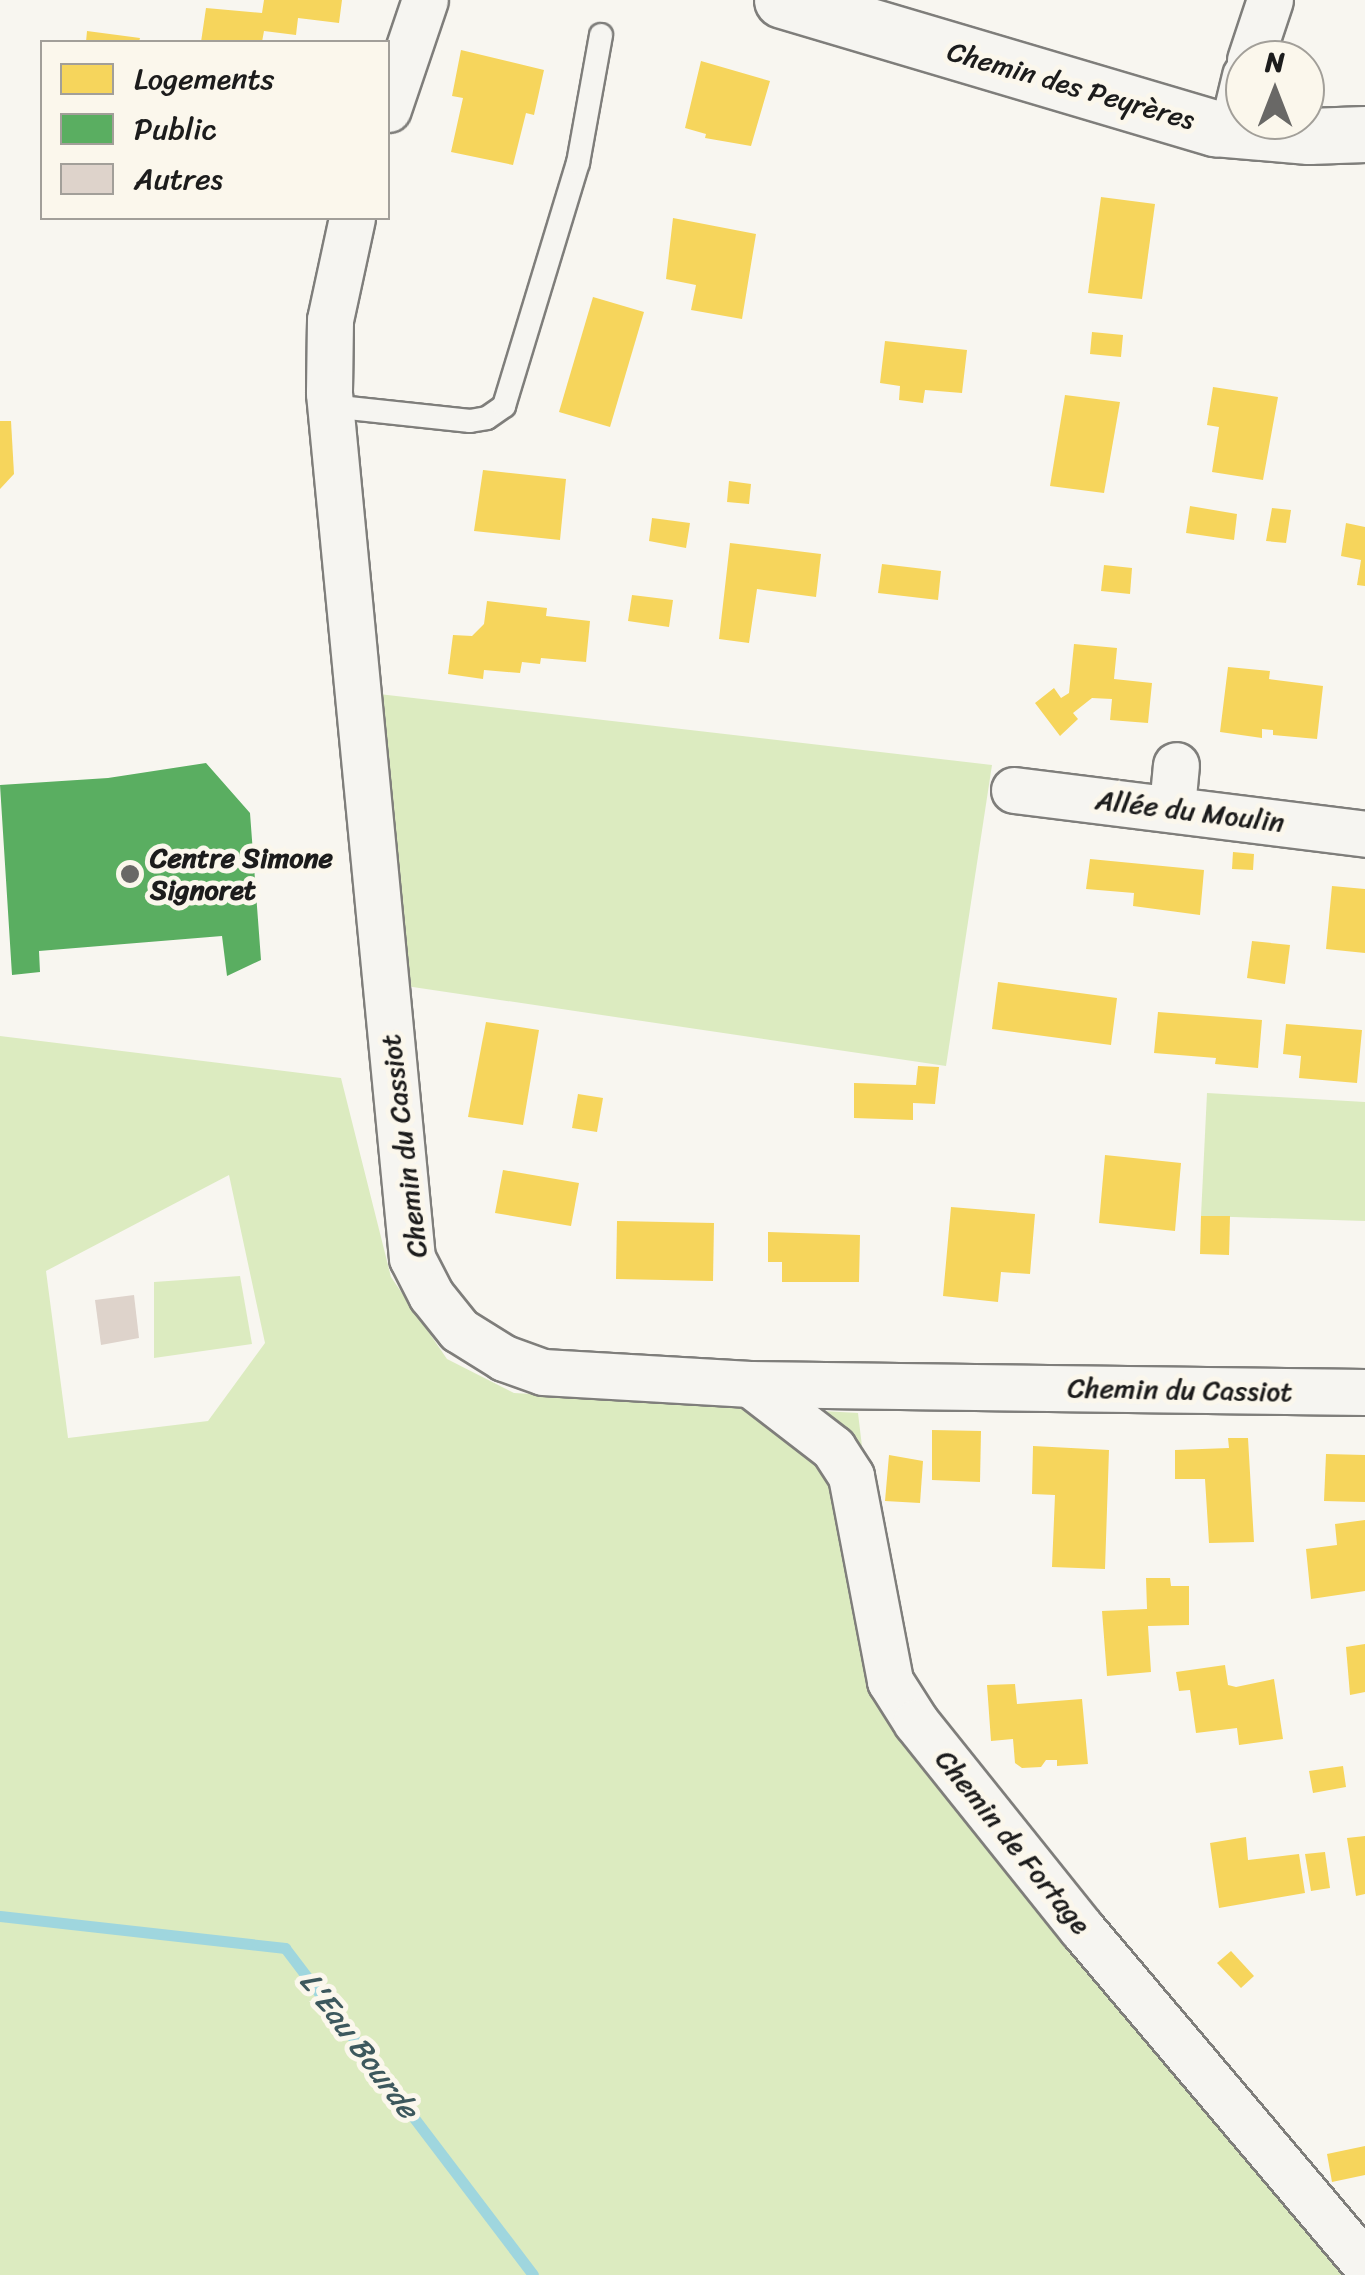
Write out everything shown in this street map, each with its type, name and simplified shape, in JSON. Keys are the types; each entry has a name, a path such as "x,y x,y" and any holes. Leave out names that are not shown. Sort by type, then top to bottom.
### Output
{"street":[{"path":"390,103 424,0"},
{"name":"Chemin des Peyrères","path":"782,0 1225,128"},
{"path":"1257,40 1270,0"},
{"name":"Chemin des Peyrères","path":"1325,133 1365,134"},
{"name":"Chemin du Cassiot","path":"352,220 330,320 330,406 412,1258 431,1295 459,1330 504,1358 543,1372 750,1384 1365,1392"},
{"name":"Allée du Moulin","path":"1014,790 1174,786 1365,834"},
{"name":"Chemin de Fortage","path":"750,1384 832,1448 851,1476 882,1652 890,1681 916,1722 1082,1929 1365,2264"}],"lane":[{"path":"330,406 470,421 486,418 504,406 578,163 601,35"}],"green space":[{"path":"379,694 992,765 946,1066 406,986"},
{"path":"0,1036 341,1078 391,1277 447,1359 514,1393 858,1413 890,1681 1365,2275 0,2275","holes":["229,1175 265,1343 208,1421 68,1438 46,1271"]},
{"path":"1207,1093 1365,1102 1365,1221 1201,1216"},
{"path":"240,1276 252,1344 154,1358 154,1282"}],"building: Logements":[{"path":"264,0 342,0 339,23 298,18 296,35 264,31 262,40 201,40 206,8 262,13"},
{"path":"87,31 140,38 140,40 86,40"},
{"path":"461,50 544,70 534,115 526,113 513,165 451,152 463,98 452,96"},
{"path":"701,61 770,81 751,146 705,138 706,134 685,128"},
{"path":"1101,197 1155,204 1142,299 1088,293"},
{"path":"673,218 756,234 742,319 691,310 696,285 666,279"},
{"path":"593,297 644,312 610,427 559,412"},
{"path":"1092,332 1123,335 1121,357 1090,354"},
{"path":"885,341 967,350 962,393 925,390 923,403 899,400 900,386 880,383"},
{"path":"1213,387 1278,397 1263,480 1212,472 1219,427 1207,425"},
{"path":"1065,395 1120,402 1104,493 1050,486"},
{"path":"0,421 11,421 14,474 0,489"},
{"path":"483,470 566,479 560,540 474,531"},
{"path":"729,481 751,484 749,504 727,502"},
{"path":"1190,506 1237,514 1234,540 1186,533"},
{"path":"1272,508 1291,510 1286,543 1266,541"},
{"path":"652,518 690,523 686,548 649,541"},
{"path":"1346,523 1365,527 1365,586 1357,585 1361,560 1341,556"},
{"path":"730,543 821,554 816,597 757,589 749,643 719,639"},
{"path":"882,564 941,571 938,600 878,593"},
{"path":"1104,565 1132,568 1130,594 1101,591"},
{"path":"632,595 673,600 669,627 628,621"},
{"path":"487,601 547,608 546,616 590,621 586,662 541,658 540,664 522,662 520,673 484,670 483,679 448,674 453,635 472,636 484,624"},
{"path":"1074,644 1117,648 1114,679 1152,683 1148,723 1110,720 1112,699 1092,698 1073,713 1078,719 1060,736 1035,703 1054,688 1061,698 1069,693"},
{"path":"1228,667 1270,671 1269,679 1323,686 1317,739 1273,735 1273,730 1262,729 1262,738 1220,732"},
{"path":"1233,852 1254,854 1253,870 1232,869"},
{"path":"1090,859 1204,870 1200,915 1133,906 1134,893 1086,889"},
{"path":"1332,886 1365,889 1365,953 1326,949"},
{"path":"1252,941 1290,945 1285,984 1247,978"},
{"path":"998,982 1117,998 1111,1045 992,1029"},
{"path":"1158,1012 1262,1020 1258,1068 1215,1064 1216,1058 1154,1053"},
{"path":"486,1022 539,1030 523,1125 468,1117"},
{"path":"1286,1024 1362,1030 1357,1083 1299,1078 1301,1056 1283,1054"},
{"path":"918,1066 939,1067 935,1104 913,1103 913,1120 854,1118 854,1083 916,1085"},
{"path":"578,1094 603,1098 597,1132 572,1128"},
{"path":"1105,1155 1181,1163 1175,1231 1099,1223"},
{"path":"503,1170 579,1183 571,1226 495,1213"},
{"path":"951,1207 1035,1214 1030,1274 1001,1272 998,1302 943,1296"},
{"path":"1201,1216 1230,1216 1229,1255 1200,1254"},
{"path":"617,1221 714,1223 713,1281 616,1279"},
{"path":"768,1232 860,1235 859,1282 782,1282 782,1262 768,1262"},
{"path":"932,1430 981,1431 980,1482 932,1480"},
{"path":"1228,1438 1248,1438 1254,1542 1209,1543 1205,1479 1175,1479 1175,1450 1229,1448"},
{"path":"1033,1446 1109,1450 1105,1569 1052,1567 1055,1495 1032,1494"},
{"path":"1326,1454 1365,1455 1365,1502 1324,1501"},
{"path":"889,1455 923,1461 920,1503 885,1501"},
{"path":"1365,1520 1365,1591 1311,1599 1306,1549 1337,1545 1335,1524"},
{"path":"1146,1578 1170,1578 1171,1586 1189,1586 1189,1625 1148,1626 1151,1672 1107,1676 1102,1611 1147,1609"},
{"path":"1365,1644 1365,1692 1350,1695 1346,1647"},
{"path":"1225,1665 1228,1685 1236,1687 1274,1679 1283,1739 1239,1745 1237,1728 1196,1733 1190,1690 1179,1691 1176,1672"},
{"path":"1015,1684 1017,1704 1082,1699 1088,1764 1057,1766 1057,1760 1046,1760 1041,1767 1022,1768 1015,1763 1013,1739 991,1741 987,1685"},
{"path":"1343,1766 1346,1787 1313,1793 1309,1771"},
{"path":"1365,1836 1365,1894 1356,1896 1347,1838"},
{"path":"1246,1837 1248,1860 1299,1854 1305,1893 1219,1908 1210,1843"},
{"path":"1325,1852 1330,1888 1311,1891 1305,1854"},
{"path":"1231,1951 1254,1976 1241,1988 1217,1963"},
{"path":"1365,2146 1365,2175 1332,2182 1327,2154"}],"building: Public":[{"name":"Centre Simone Signoret","path":"206,763 250,813 261,960 227,976 222,936 39,951 40,972 12,975 0,785 108,778"}],"building: Autres":[{"path":"134,1295 139,1338 101,1345 95,1300"}],"waterway":[{"name":"L'Eau Bourde","path":"0,1916 285,1948 533,2275"}],"place":[{"name":"Centre Simone Signoret","path":"130,874"}]}
